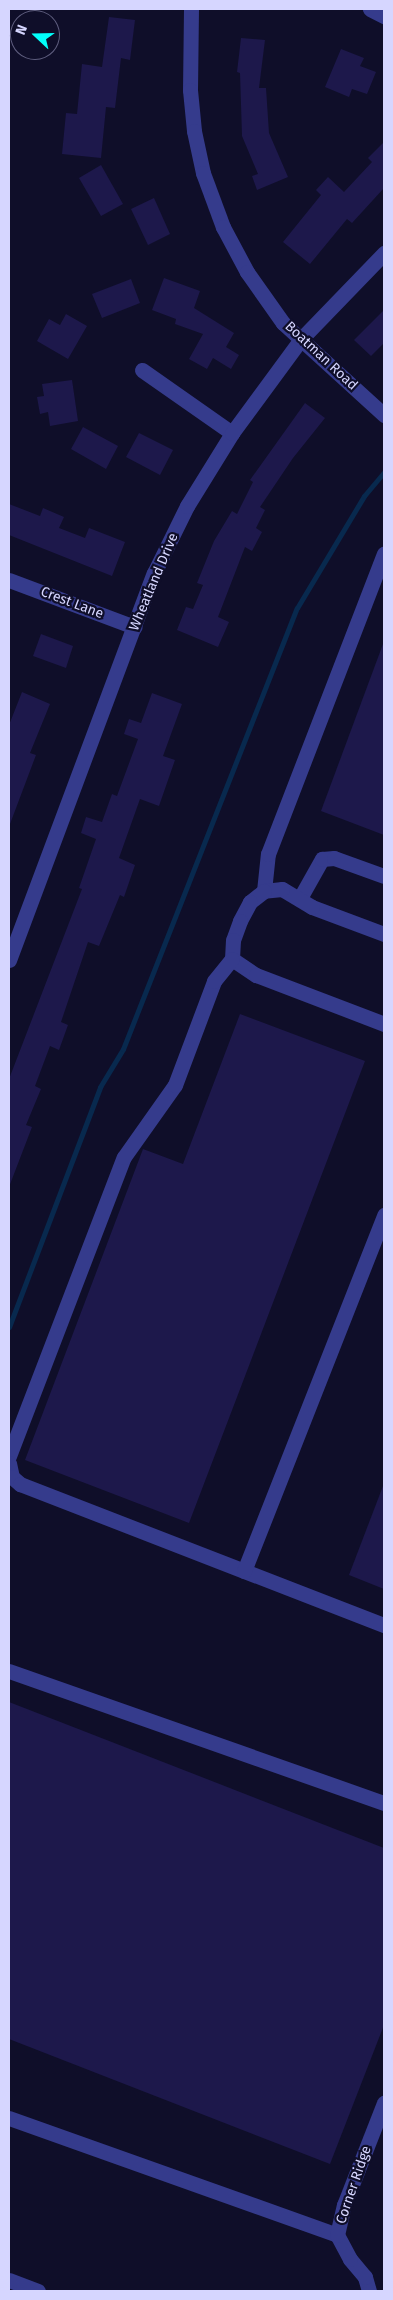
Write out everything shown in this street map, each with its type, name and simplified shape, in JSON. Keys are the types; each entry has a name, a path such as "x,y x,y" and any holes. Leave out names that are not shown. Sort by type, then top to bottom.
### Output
{"street":[{"name":"Boatman Road","path":"191,9 190,90 203,173 223,227 247,272 283,323 384,414"},
{"path":"370,9 384,16"},
{"name":"Wheatland Drive","path":"9,960 154,573 187,506 232,433 301,339 384,253"},
{"path":"142,370 232,433"},
{"path":"264,891 268,854 384,554"},
{"name":"Crest Lane","path":"9,580 135,627"},
{"path":"300,898 322,859 334,858 384,876"},
{"path":"9,1456 124,1157 175,1085 214,981 232,959 233,940 240,920 250,902 264,891 282,889 300,898 312,907 384,934"},
{"path":"232,959 256,975 384,1024"},
{"path":"244,1571 384,1215"},
{"path":"9,1463 12,1476 20,1484 384,1625"},
{"path":"9,1671 384,1803"},
{"name":"Corner Ridge","path":"369,2291 365,2277 350,2259 337,2235 344,2205 384,2103"},
{"path":"9,2118 337,2235"},
{"path":"9,2280 38,2291"}],"building":[{"path":"109,17 135,20 130,60 121,58 115,108 106,107 101,158 62,154 66,113 77,114 82,64 102,67"},
{"path":"241,38 265,40 259,88 266,88 269,133 288,177 257,190 252,176 258,174 242,136 240,73 237,72"},
{"path":"341,49 364,58 360,66 376,72 367,94 352,89 349,97 325,87"},
{"path":"384,142 384,188 352,223 347,219 310,264 283,242 321,195 316,190 328,177 344,192 372,162 368,158"},
{"path":"101,165 123,204 101,216 79,178"},
{"path":"154,198 170,234 148,245 131,209"},
{"path":"164,278 200,291 194,308 234,333 226,347 239,355 231,369 213,358 207,369 189,359 203,334 175,324 176,319 152,310"},
{"path":"131,279 140,303 102,318 92,294"},
{"path":"384,310 384,343 371,356 354,340"},
{"path":"66,314 87,326 68,359 37,341 49,319 60,325"},
{"path":"72,380 78,421 50,426 48,412 40,414 37,397 44,396 42,384"},
{"path":"305,403 325,418 293,458 260,507 265,510 256,528 262,532 252,551 245,547 218,617 229,622 218,647 177,630 186,607 193,609 203,585 197,583 214,541 232,511 237,514 253,482 250,480"},
{"path":"83,427 118,446 106,469 71,449"},
{"path":"139,433 173,450 160,475 126,457"},
{"path":"9,504 40,516 43,508 64,517 59,528 85,538 89,528 125,542 112,576 9,535"},
{"path":"41,634 73,646 66,668 33,656"},
{"path":"384,644 384,835 321,811"},
{"path":"22,692 50,704 30,753 36,755 10,824 9,725"},
{"path":"152,693 182,704 163,756 175,760 159,806 140,799 119,858 135,865 124,897 120,895 99,946 88,942 61,1022 68,1025 59,1050 50,1046 35,1086 41,1089 26,1125 32,1127 9,1187 9,1079 82,889 79,888 96,839 81,833 86,817 102,822 112,794 117,796 138,739 124,734 129,719 141,723"},
{"path":"240,1014 365,1061 189,1523 25,1460 143,1149 183,1164"},
{"path":"384,1487 384,1589 349,1575"},
{"path":"9,1702 384,1848 384,2025 330,2164 9,2039"}],"waterway":[{"path":"9,1327 100,1087 123,1049 297,608 364,496 384,472"}]}
